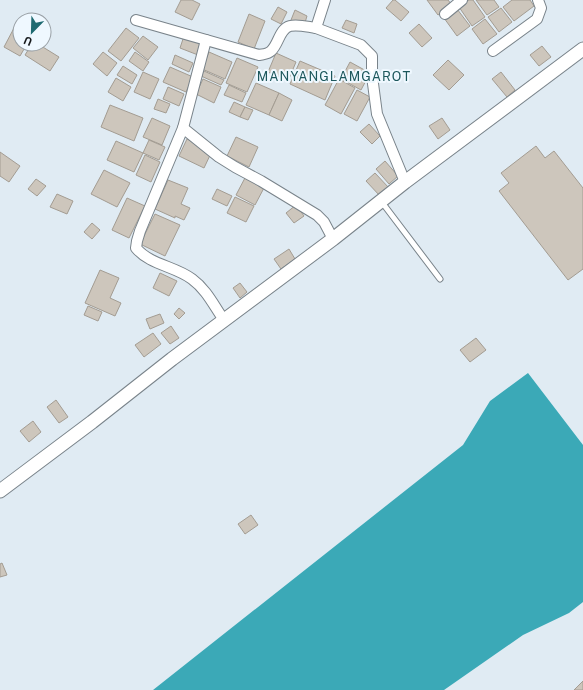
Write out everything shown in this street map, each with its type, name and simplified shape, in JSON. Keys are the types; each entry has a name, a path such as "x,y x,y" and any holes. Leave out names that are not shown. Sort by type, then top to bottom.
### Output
{"street":[{"path":"316,28 325,0"},
{"path":"445,14 462,0"},
{"path":"493,51 537,19 541,8 538,0"},
{"path":"136,20 259,55 266,54 271,51 281,34 288,26 316,28 361,45 372,56 372,76 377,114 405,182"},
{"path":"206,40 183,128 140,231 136,248 142,255 150,260 178,271 192,279 204,290 224,320"},
{"path":"0,491 92,422 166,363 333,239 405,182 583,49"},
{"path":"183,128 219,157 279,191 317,215 324,222 333,239"}],"lane":[{"path":"381,201 440,279"}],"water":[{"path":"528,373 583,445 583,602 569,613 523,635 444,690 153,690 463,445 490,401"}],"building":[{"path":"181,0 192,0 200,4 192,20 175,12"},
{"path":"393,0 409,12 401,21 386,8"},
{"path":"427,0 448,0 452,5 438,15"},
{"path":"469,0 473,0 485,17 472,26 459,7"},
{"path":"476,0 494,0 499,7 487,15"},
{"path":"512,0 530,0 534,6 514,21 503,7"},
{"path":"278,7 287,12 281,24 271,19"},
{"path":"501,8 512,22 499,32 488,17"},
{"path":"457,9 470,26 457,36 444,18"},
{"path":"295,10 307,16 304,26 291,20"},
{"path":"249,14 265,21 254,49 238,42"},
{"path":"485,19 497,34 483,44 472,29"},
{"path":"346,20 357,24 354,33 342,28"},
{"path":"419,24 432,38 422,47 409,33"},
{"path":"126,28 139,38 121,61 108,51"},
{"path":"12,32 12,52 4,47"},
{"path":"143,36 158,47 148,60 133,48"},
{"path":"184,36 203,43 198,55 180,48"},
{"path":"542,46 551,57 539,66 530,55"},
{"path":"13,52 22,52 20,56"},
{"path":"27,52 51,52 59,57 50,71 25,55"},
{"path":"103,52 117,63 107,76 93,64"},
{"path":"135,52 149,62 143,71 129,61"},
{"path":"209,52 232,62 225,79 202,69"},
{"path":"276,53 296,62 288,81 268,72"},
{"path":"175,55 193,63 189,72 172,64"},
{"path":"237,58 258,67 247,92 226,83"},
{"path":"448,60 464,75 449,90 433,75"},
{"path":"300,61 335,76 325,100 290,84"},
{"path":"350,62 370,73 361,90 341,79"},
{"path":"123,66 137,75 132,84 117,75"},
{"path":"170,67 193,77 186,92 163,82"},
{"path":"204,71 224,80 221,85 201,76"},
{"path":"143,72 159,79 150,99 134,92"},
{"path":"501,72 515,90 507,97 492,79"},
{"path":"116,78 131,87 123,101 108,92"},
{"path":"203,79 221,87 214,103 196,94"},
{"path":"339,79 355,88 341,114 325,105"},
{"path":"256,83 279,93 269,115 246,105"},
{"path":"229,85 246,93 242,102 224,95"},
{"path":"168,87 184,94 179,106 163,99"},
{"path":"357,90 370,97 357,121 344,114"},
{"path":"279,93 292,100 282,121 269,115"},
{"path":"158,99 170,104 166,113 154,109"},
{"path":"234,102 245,107 240,117 229,112"},
{"path":"110,105 143,118 134,141 101,127"},
{"path":"245,107 253,110 248,120 240,117"},
{"path":"152,118 170,126 162,145 143,137"},
{"path":"442,118 450,130 438,139 429,126"},
{"path":"369,124 380,136 372,144 360,132"},
{"path":"236,137 258,147 249,167 227,156"},
{"path":"187,139 212,151 204,168 179,156"},
{"path":"149,140 165,147 159,160 143,153"},
{"path":"116,141 143,153 134,172 107,160"},
{"path":"536,146 545,158 554,151 583,188 583,269 568,280 499,191 509,183 501,173"},
{"path":"0,152 20,166 9,182 0,176"},
{"path":"145,155 160,162 151,182 136,175"},
{"path":"385,161 398,176 389,184 376,169"},
{"path":"104,170 130,183 117,207 91,194"},
{"path":"375,173 389,188 380,196 366,181"},
{"path":"246,176 265,186 255,205 236,195"},
{"path":"36,179 46,186 37,196 28,189"},
{"path":"168,180 188,188 181,204 190,208 184,220 175,216 175,218 155,209"},
{"path":"217,189 232,196 227,206 212,199"},
{"path":"57,194 73,201 67,214 50,207"},
{"path":"235,197 254,206 246,222 227,213"},
{"path":"127,198 145,206 129,238 112,230"},
{"path":"296,205 304,216 294,223 286,213"},
{"path":"155,214 180,225 165,256 140,244"},
{"path":"92,223 100,230 92,239 84,232"},
{"path":"289,249 295,259 281,269 274,259"},
{"path":"100,270 119,278 110,298 121,303 115,316 85,303"},
{"path":"160,273 177,281 169,296 153,288"},
{"path":"240,283 247,292 240,298 233,288"},
{"path":"88,306 102,312 98,321 84,315"},
{"path":"179,308 185,313 179,319 174,314"},
{"path":"160,314 164,323 150,329 146,319"},
{"path":"171,326 179,338 170,344 161,333"},
{"path":"153,333 161,344 144,357 135,345"},
{"path":"476,338 486,350 470,362 460,350"},
{"path":"56,400 68,417 59,423 47,407"},
{"path":"33,421 41,432 29,442 20,431"},
{"path":"251,515 258,525 245,534 238,524"},
{"path":"2,563 7,575 0,577 0,564"},
{"path":"583,681 583,690 574,690"}],"district":[{"name":"MANYANGLAMGAROT","path":"334,76"}]}
